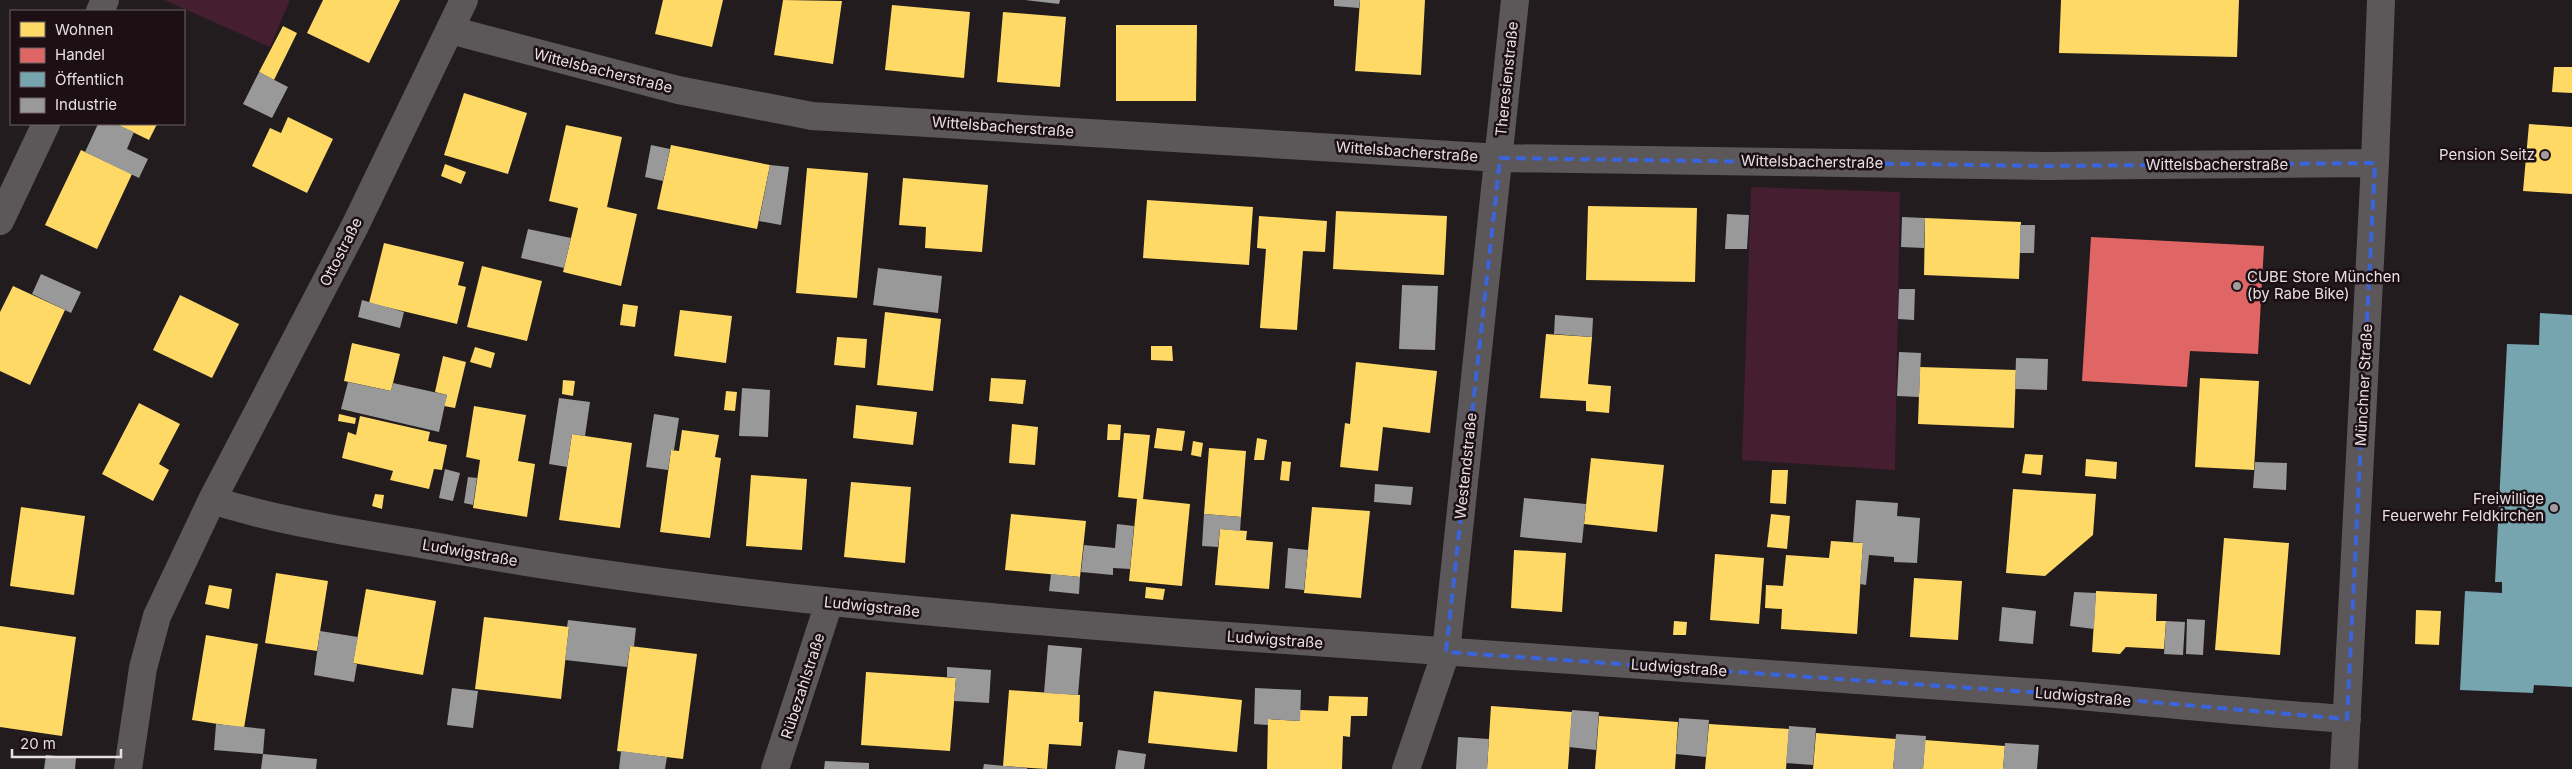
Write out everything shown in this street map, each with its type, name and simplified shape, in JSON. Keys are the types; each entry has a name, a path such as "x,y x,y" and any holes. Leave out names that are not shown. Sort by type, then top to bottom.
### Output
{"street":[{"name":"Ottostraße","path":"128,769 143,668 157,616 212,500 355,226 464,0"},
{"name":"Theresienstraße","path":"1500,158 1515,0"},
{"name":"Münchner Straße","path":"2344,769 2375,163 2381,0"},
{"name":"Wittelsbacherstraße","path":"450,30 678,90 812,116 1500,158 2046,166 2375,163"},
{"path":"0,221 46,125"},
{"name":"Westendstraße","path":"1406,769 1446,652 1500,158"},
{"name":"Ludwigstraße","path":"212,500 237,508 306,523 554,568 829,603 985,618 2058,694 2347,718"},
{"name":"Rübezahlstraße","path":"775,769 829,603"}],"highlighted area":[{"path":"1500,158 2045,166 2375,163 2347,719 2058,694 1446,652"}],"shaded area":[{"path":"164,0 290,0 270,47"},
{"path":"1751,187 1900,192 1895,470 1742,460"}],"building: Wohnen":[{"path":"323,0 400,0 369,63 307,33"},
{"path":"663,0 723,0 712,47 655,34"},
{"path":"783,0 842,1 833,64 774,55"},
{"path":"1360,0 1425,0 1421,75 1355,71"},
{"path":"2061,0 2239,0 2237,57 2059,53"},
{"path":"892,5 970,12 964,78 885,70"},
{"path":"1003,12 1066,17 1060,87 997,82"},
{"path":"1116,25 1197,25 1196,101 1116,101"},
{"path":"283,26 297,33 274,80 259,72"},
{"path":"2554,67 2572,67 2572,93 2552,92"},
{"path":"464,93 527,113 508,174 444,155"},
{"path":"288,117 333,139 307,193 252,166 270,128 281,133"},
{"path":"2529,124 2572,127 2572,194 2523,191"},
{"path":"118,125 156,125 149,140"},
{"path":"566,125 622,137 607,207 637,214 621,286 563,272 578,208 549,201"},
{"path":"671,145 770,165 757,229 657,209"},
{"path":"81,150 132,174 97,249 45,225"},
{"path":"445,164 466,172 461,184 441,176"},
{"path":"807,168 868,173 857,298 796,293"},
{"path":"903,178 988,185 982,252 925,248 926,227 899,225"},
{"path":"1147,200 1253,207 1249,265 1143,258"},
{"path":"1588,206 1697,208 1695,282 1586,280"},
{"path":"1336,211 1447,216 1444,275 1333,269"},
{"path":"1259,216 1327,221 1325,252 1303,251 1297,330 1260,328 1266,249 1257,248"},
{"path":"1925,218 2021,222 2019,279 1924,275"},
{"path":"384,243 464,262 458,285 466,287 457,324 369,303"},
{"path":"482,266 542,281 527,341 467,327"},
{"path":"13,286 65,310 30,385 0,371 0,312"},
{"path":"180,295 239,324 212,378 153,350"},
{"path":"623,304 638,306 635,327 620,325"},
{"path":"680,310 732,316 726,363 674,356"},
{"path":"885,312 941,319 933,391 877,385"},
{"path":"1546,334 1592,337 1588,384 1611,386 1609,413 1586,411 1586,401 1540,398"},
{"path":"837,337 867,339 865,368 834,365"},
{"path":"352,343 400,354 391,391 344,381"},
{"path":"1151,346 1172,346 1173,361 1151,360"},
{"path":"475,347 495,353 491,368 470,362"},
{"path":"443,356 466,362 455,408 444,406 447,395 435,392"},
{"path":"1356,362 1437,371 1430,433 1383,427 1378,471 1340,467 1345,423 1350,424"},
{"path":"1920,367 2016,370 2014,428 1918,424"},
{"path":"991,378 1026,380 1023,404 989,401"},
{"path":"2200,378 2259,381 2254,470 2195,467"},
{"path":"563,380 575,381 573,396 562,394"},
{"path":"726,391 737,392 735,411 724,410"},
{"path":"139,403 180,424 159,464 169,470 153,501 102,474"},
{"path":"856,405 917,412 913,445 853,438"},
{"path":"474,406 526,415 518,461 535,464 527,517 473,508 480,460 466,457"},
{"path":"339,414 356,418 355,424 338,421"},
{"path":"360,416 430,432 428,441 447,445 442,470 434,469 429,489 390,480 393,471 342,458 348,432 356,435"},
{"path":"1012,424 1038,427 1035,465 1009,463"},
{"path":"1108,424 1121,425 1120,440 1107,440"},
{"path":"1157,428 1185,431 1182,451 1154,448"},
{"path":"682,430 719,435 715,457 721,458 710,538 660,532 671,450 679,451"},
{"path":"1124,433 1150,435 1143,499 1190,504 1182,586 1129,581 1137,499 1118,497"},
{"path":"572,434 632,443 620,528 559,520"},
{"path":"1257,438 1267,440 1264,460 1254,460"},
{"path":"1193,441 1203,443 1201,457 1191,455"},
{"path":"1209,448 1246,451 1241,517 1204,514"},
{"path":"2025,454 2043,455 2041,475 2022,473"},
{"path":"1591,458 1664,465 1657,532 1584,524"},
{"path":"2086,459 2117,462 2116,479 2085,476"},
{"path":"1282,461 1291,462 1289,481 1280,480"},
{"path":"1772,470 1788,470 1786,504 1770,503"},
{"path":"751,475 807,479 802,550 746,546"},
{"path":"851,482 911,487 905,563 844,557"},
{"path":"2013,489 2096,494 2093,535 2045,576 2006,573"},
{"path":"375,494 384,495 382,509 372,506"},
{"path":"21,507 85,516 74,595 10,586"},
{"path":"1312,507 1370,511 1361,598 1304,593"},
{"path":"1011,514 1086,521 1080,577 1005,570"},
{"path":"1771,514 1790,516 1787,549 1767,547"},
{"path":"1220,529 1247,531 1246,540 1273,542 1269,589 1215,585"},
{"path":"2224,538 2289,543 2280,655 2215,650"},
{"path":"1831,541 1863,543 1857,634 1781,629 1782,609 1765,608 1766,585 1783,586 1786,555 1829,558"},
{"path":"1514,550 1566,553 1562,612 1511,608"},
{"path":"1715,554 1764,558 1759,624 1710,620"},
{"path":"276,573 328,581 317,651 265,643"},
{"path":"1914,578 1962,581 1958,640 1910,637"},
{"path":"209,585 232,589 229,609 205,604"},
{"path":"1146,587 1165,589 1163,600 1145,598"},
{"path":"366,589 436,601 423,675 353,663"},
{"path":"2096,591 2157,594 2156,621 2166,621 2164,649 2126,647 2120,654 2092,652"},
{"path":"2416,610 2441,611 2439,645 2415,644"},
{"path":"484,617 569,627 561,699 475,689"},
{"path":"1674,621 1687,622 1686,635 1673,635"},
{"path":"0,626 76,637 62,736 0,727"},
{"path":"206,635 258,644 244,728 192,720"},
{"path":"630,646 697,654 683,759 617,751"},
{"path":"866,672 956,678 950,751 861,745"},
{"path":"1009,690 1080,695 1079,722 1083,722 1081,746 1049,744 1047,769 1003,766"},
{"path":"1154,691 1242,700 1237,752 1148,743"},
{"path":"1329,696 1368,697 1367,716 1351,716 1350,737 1343,736 1342,769 1267,769 1268,719 1300,721 1300,710 1328,711"},
{"path":"1491,706 1572,712 1568,769 1487,769"},
{"path":"1599,716 1678,722 1675,769 1595,769"},
{"path":"1709,724 1789,729 1786,769 1705,769"},
{"path":"1816,733 1896,739 1893,769 1813,769"},
{"path":"1925,740 2005,746 2003,769 1923,769"}],"building: Handel":[{"path":"2091,237 2264,246 2258,354 2190,351 2187,387 2082,381"}],"building: Öffentlich":[{"path":"2540,313 2572,315 2572,687 2534,685 2533,693 2460,690 2465,591 2502,593 2502,582 2495,582 2507,344 2539,345"}],"building: Industrie":[{"path":"1025,0 1060,0 1059,4"},
{"path":"1334,0 1360,0 1359,8 1334,6"},
{"path":"259,72 288,87 272,118 243,104"},
{"path":"98,125 118,125 134,132 127,149 148,159 139,178 85,152"},
{"path":"651,145 670,149 663,181 645,177"},
{"path":"770,165 789,167 781,225 759,221"},
{"path":"1727,214 1749,215 1747,249 1725,249"},
{"path":"1902,217 1925,218 1924,248 1901,247"},
{"path":"2020,225 2035,225 2034,253 2020,253"},
{"path":"528,229 571,238 564,268 521,258"},
{"path":"878,268 942,276 938,313 873,305"},
{"path":"41,274 81,292 71,313 32,294"},
{"path":"1402,285 1438,286 1435,350 1399,349"},
{"path":"1899,289 1915,289 1914,320 1898,319"},
{"path":"362,300 404,312 400,328 358,317"},
{"path":"1555,315 1593,318 1592,337 1554,334"},
{"path":"1899,352 1921,353 1919,397 1897,396"},
{"path":"2016,358 2048,359 2047,390 2015,389"},
{"path":"348,382 391,391 393,383 447,395 439,432 341,409"},
{"path":"742,388 770,390 768,437 739,436"},
{"path":"559,398 590,402 585,436 572,434 567,467 549,464"},
{"path":"654,414 679,418 674,450 671,450 668,470 646,467"},
{"path":"2255,462 2287,463 2286,490 2253,488"},
{"path":"445,469 460,473 453,501 439,498"},
{"path":"468,477 477,478 473,505 464,503"},
{"path":"1375,484 1413,487 1411,505 1374,502"},
{"path":"1524,498 1586,504 1582,543 1520,537"},
{"path":"1856,500 1898,503 1897,516 1920,518 1917,563 1894,562 1894,557 1869,555 1866,585 1860,584 1863,543 1853,542"},
{"path":"1204,514 1241,517 1240,531 1220,529 1218,547 1202,546"},
{"path":"1117,524 1134,526 1130,569 1113,568 1113,575 1081,572 1084,545 1115,548"},
{"path":"1288,548 1308,550 1304,590 1285,588"},
{"path":"1051,574 1080,577 1079,594 1049,591"},
{"path":"2074,592 2096,593 2094,629 2070,626"},
{"path":"2002,607 2036,611 2033,644 1999,641"},
{"path":"2187,619 2205,620 2203,655 2186,654"},
{"path":"568,620 636,628 634,646 630,646 627,667 565,660 569,627 567,627"},
{"path":"2166,621 2185,622 2183,655 2164,654"},
{"path":"320,631 358,637 353,663 357,664 354,682 314,675"},
{"path":"1048,645 1082,648 1078,695 1044,693"},
{"path":"947,667 991,670 989,703 954,701 956,678 947,677"},
{"path":"452,688 478,691 473,728 447,725"},
{"path":"1255,688 1301,690 1300,721 1268,719 1268,725 1254,724"},
{"path":"1572,710 1599,712 1596,750 1569,747"},
{"path":"1679,718 1709,720 1706,757 1676,754"},
{"path":"216,724 265,729 263,754 214,750"},
{"path":"1789,726 1816,728 1813,765 1786,763"},
{"path":"1896,734 1926,736 1923,769 1893,769"},
{"path":"1458,737 1489,739 1487,769 1456,769"},
{"path":"2005,743 2039,745 2037,769 2003,769"},
{"path":"1118,750 1146,754 1144,769 1115,769"},
{"path":"621,751 667,757 665,769 619,769"},
{"path":"263,754 317,759 316,769 261,769"},
{"path":"46,755 76,758 75,769 44,769"},
{"path":"825,761 869,763 869,769 824,769"},
{"path":"984,764 1027,768 1027,769 983,769"}],"place":[{"name":"Pension Seitz","path":"2545,155"},
{"name":"CUBE Store München (by Rabe Bike)","path":"2237,286"},
{"name":"Freiwillige Feuerwehr Feldkirchen","path":"2554,508"}]}
